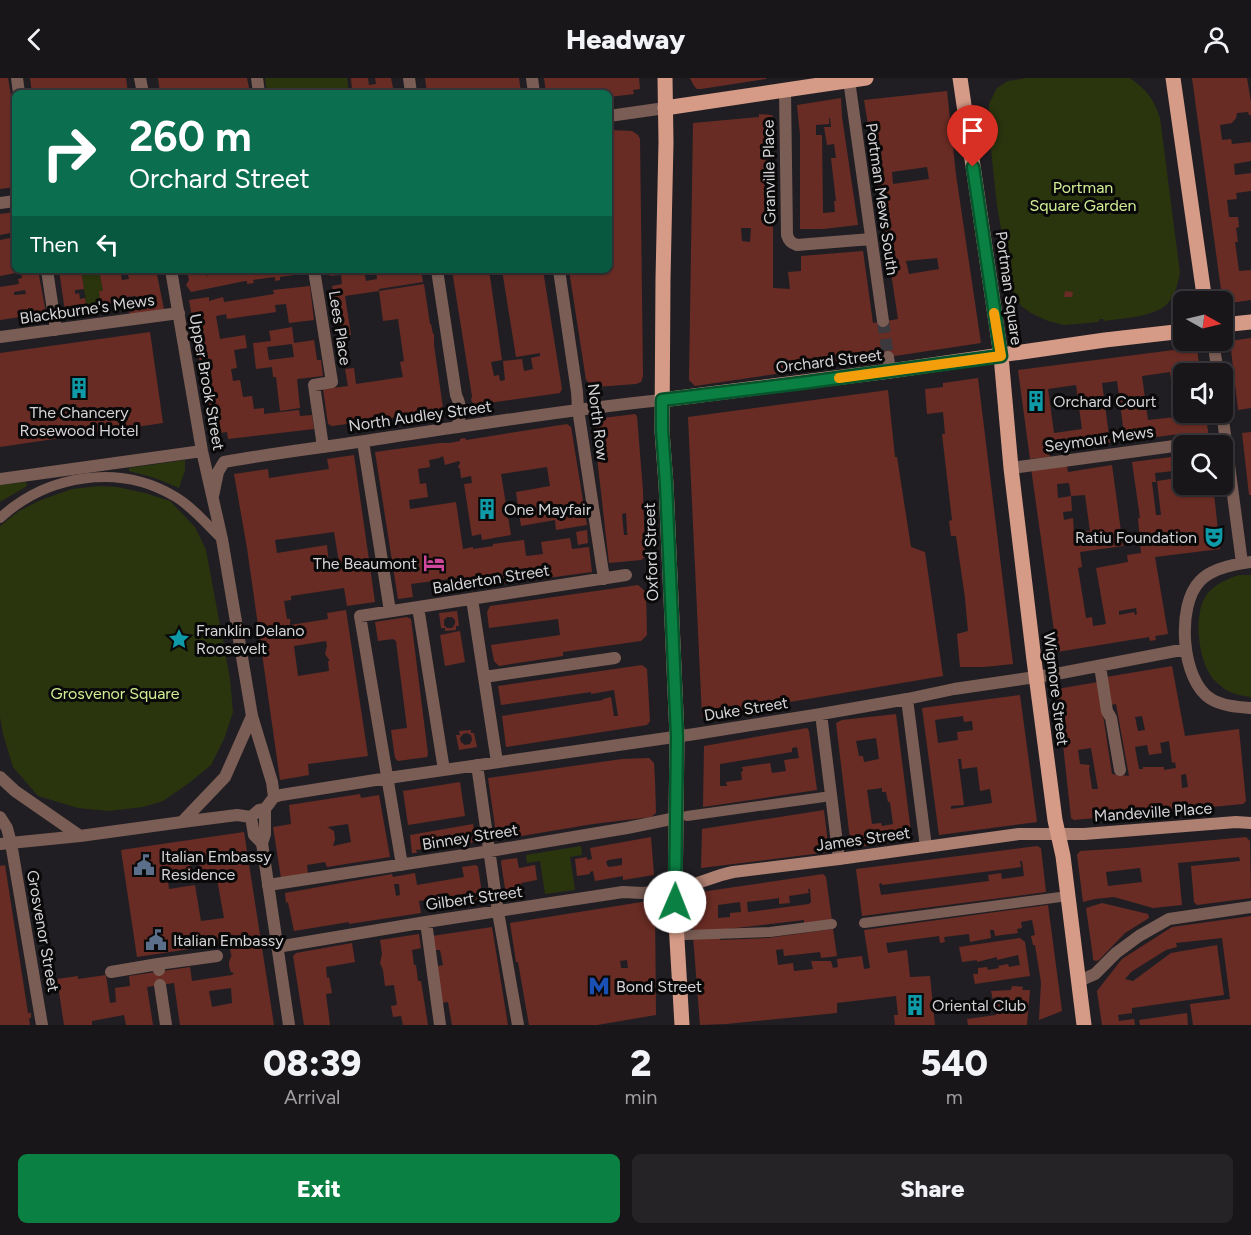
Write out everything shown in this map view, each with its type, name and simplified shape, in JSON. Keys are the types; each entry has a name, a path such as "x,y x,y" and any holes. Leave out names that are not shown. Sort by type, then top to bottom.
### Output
{"main road":[{"name":"Oxford Street","path":"664,78 666,141 662,430 682,817 675,889 682,1025"},
{"path":"665,108 866,78"},
{"name":"Portman Square","path":"960,78 1001,356 1031,350 1173,332"},
{"path":"1173,78 1203,291"},
{"path":"1233,324 1251,322"},
{"name":"Orchard Street","path":"662,400 889,364 915,367 1001,356"},
{"name":"Wigmore Street","path":"1001,356 1011,468 1036,677 1057,834 1063,856 1068,896 1078,981 1080,1024"},
{"name":"Mandeville Place","path":"1057,834 1084,834 1236,822 1251,823"},
{"name":"James Street","path":"675,889 733,872 840,865 926,847 1019,834 1057,834"}],"street":[{"name":"Portman Mews South","path":"844,80 883,321"},
{"name":"Granville Place","path":"785,91 787,235 789,240 797,245 871,239"},
{"path":"612,116 665,108"},
{"path":"47,273 56,330"},
{"name":"Upper Brook Street","path":"172,273 212,500"},
{"name":"Lees Place","path":"314,273 332,382 314,385 323,447"},
{"path":"437,273 456,395 460,402 461,414 457,427"},
{"name":"North Row","path":"559,273 604,579"},
{"name":"Blackburne's Mews","path":"0,337 179,313"},
{"name":"North Audley Street","path":"212,500 218,472 224,462 578,409 662,400"},
{"path":"363,441 390,611"},
{"name":"Seymour Mews","path":"1011,468 1173,446"},
{"path":"0,479 202,451"},
{"path":"0,518 26,498 43,489 81,478 120,478 158,488 176,497 222,539"},
{"path":"1233,482 1246,563 1225,567 1201,579 1190,594 1184,624 1186,649 1194,677 1201,691 1211,700 1251,708"},
{"path":"212,500 222,539 252,716 272,783 274,797 265,809 265,834 262,843 289,1025"},
{"name":"Balderton Street","path":"388,778 360,616 626,575"},
{"path":"472,599 497,762"},
{"path":"418,607 444,770"},
{"name":"Duke Street","path":"274,797 821,714 1186,649"},
{"path":"484,677 615,658"},
{"path":"1100,666 1120,770"},
{"path":"907,699 926,847"},
{"path":"821,714 827,796 840,865"},
{"path":"182,822 225,777 252,716"},
{"path":"477,765 498,912 518,1025"},
{"path":"0,777 15,791 80,836"},
{"path":"388,778 402,865"},
{"path":"682,817 827,796"},
{"path":"0,816 7,828 6,843 80,836 237,815 251,817 259,810 265,809"},
{"path":"251,817 255,835 262,843"},
{"name":"Binney Street","path":"268,885 489,851 682,817"},
{"name":"Grosvenor Street","path":"6,843 42,1025"},
{"name":"Gilbert Street","path":"277,947 623,892 643,893 675,889"},
{"path":"864,923 1068,896"},
{"path":"1078,981 1095,974 1124,947 1169,918 1251,907"},
{"path":"426,922 440,1025"},
{"path":"687,935 771,932 832,924"},
{"path":"111,972 158,968 217,956"},
{"path":"160,985 166,1025"}],"green space":[{"path":"265,78 347,78 349,90 267,90"},
{"name":"Portman Square Garden","path":"1027,78 1130,78 1152,100 1160,118 1180,273 1173,296 1163,308 1138,316 1064,325 1048,321 1021,306 1012,289 997,206 988,121 989,104 997,88 1008,81"},
{"path":"81,273 100,273 103,291 99,292 101,305 87,308"},
{"path":"185,460 185,470 179,488 129,471 129,468"},
{"path":"26,482 27,486 0,502 0,485"},
{"name":"Grosvenor Square","path":"117,487 170,501 195,527 206,550 230,679 233,712 224,739 211,765 189,783 163,801 143,807 109,811 78,808 38,796 13,767 0,717 0,526 19,511 41,500 72,489"},
{"path":"1239,575 1251,575 1251,697 1227,691 1218,684 1207,668 1200,647 1200,612 1207,594 1222,582"},
{"path":"581,846 582,855 570,857 575,890 545,894 540,861 527,863 526,855"}],"building":[{"path":"0,78 8,78 12,101 12,187 0,189"},
{"path":"30,78 126,78 128,90 95,90 32,90"},
{"path":"158,78 247,78 249,90 160,90"},
{"path":"351,78 368,78 369,85 376,84 375,78 391,78 393,90 352,90"},
{"path":"425,78 519,78 521,90 427,90"},
{"path":"544,78 639,78 640,89 633,90 634,94 612,97 612,90 546,90"},
{"path":"690,78 766,78 766,79 697,89"},
{"path":"1192,78 1247,78 1251,102 1251,115 1248,112 1237,113 1232,123 1220,125 1222,140 1231,139 1232,144 1251,142 1251,161 1234,164 1235,175 1251,173 1251,191 1236,193 1237,199 1227,200 1229,217 1238,217 1239,227 1236,228 1238,242 1235,242 1239,271 1251,270 1251,300 1233,303 1233,291 1221,291"},
{"path":"947,91 956,175 981,343 695,386 689,380 693,123 759,117 759,114 773,117 773,288 790,289 788,272 801,271 801,256 863,251 873,323 898,319 864,100","holes":["927,167 929,179 893,184 892,172","741,228 751,228 750,242 742,241","937,258 939,269 909,274 906,261"]},
{"path":"841,98 858,225 800,229 800,135 797,105","holes":["830,118 831,127 824,127 827,145 834,144 836,158 831,158 836,201 834,201 835,212 823,213 822,135 816,135 816,125 829,124"]},
{"path":"612,130 632,131 640,139 643,376 641,382 636,384 596,387 586,380 569,273 612,273"},
{"path":"12,212 12,233 0,235 0,214"},
{"path":"12,238 12,273 16,273 0,276 0,240"},
{"path":"21,273 39,273 46,313 0,320 0,287 19,284 18,279 22,278","holes":["25,290 26,294 14,295 14,292"]},
{"path":"59,273 81,273 84,289 75,290 75,294 79,293 80,299 85,298 87,308 65,311"},
{"path":"100,273 121,273 122,280 129,279 128,273 157,273 164,309 130,315 127,302 136,300 135,296 126,297 127,301 101,305 99,291 103,291"},
{"path":"188,273 206,273 207,276 209,273 309,273 280,277 280,280 275,281 275,277 253,280 254,283 247,284 245,281 191,292 186,285 189,280"},
{"path":"330,273 365,273 366,281 377,279 376,273 422,273 423,282 345,296 351,335 341,336 332,286 342,284 341,275 330,276"},
{"path":"452,273 489,273 502,360 491,362 494,376 499,375 500,381 505,380 503,361 522,359 524,371 533,369 531,358 540,356 540,353 516,357 502,273 543,273 562,389 560,393 474,405 471,400"},
{"path":"424,284 430,324 434,334 442,411 332,426 328,424 323,389 348,386 345,369 354,368 356,384 403,377 400,362 404,361 398,319 383,321 379,291"},
{"path":"310,286 314,320 289,323 286,304 275,305 276,312 227,319 226,314 216,316 220,339 245,335 247,348 234,350 237,368 231,369 233,381 240,380 243,397 252,396 254,409 264,408 264,414 299,410 300,416 312,415 314,429 228,439 227,432 214,434 211,431 206,385 204,386 189,300 209,297 209,301 223,297 224,302 274,294 273,290"},
{"path":"1065,291 1073,292 1072,297 1064,297"},
{"path":"292,327 294,343 314,340 317,360 321,360 323,376 297,379 300,408 280,411 276,377 273,377 272,367 256,369 253,343 271,341 269,331","holes":["292,344 294,357 269,360 267,347"]},
{"name":"The Chancery Rosewood Hotel","path":"150,332 163,423 0,447 0,353"},
{"path":"1251,338 1251,408 1238,410 1231,351 1233,351 1233,341"},
{"name":"Orchard Court","path":"1173,350 1197,351 1199,363 1173,363 1173,394 1170,372 1142,376 1148,420 1173,417 1173,423 1207,423 1209,435 1187,435 1187,433 1125,441 1117,381 1102,383 1110,443 1049,451 1050,457 1030,459 1018,370","holes":["1076,385 1082,429 1054,433 1048,389"]},
{"path":"978,378 1013,664 960,667 957,634 968,631 956,536 951,536 949,521 952,520 942,434 945,434 943,412 927,414 925,389 943,387 943,383"},
{"path":"888,390 895,457 897,457 911,547 925,552 943,676 702,717 688,417"},
{"path":"635,414 637,416 645,557 641,560 609,563 593,422 595,419","holes":["626,513 628,535 624,535 622,514"]},
{"path":"567,424 571,427 587,525 556,530 555,520 521,526 516,492 550,486 547,467 501,474 511,535 482,540 481,534 472,536 464,484 472,483 471,476 461,478 459,461 445,465 443,456 429,460 430,467 418,469 420,484 426,483 428,497 409,500 410,509 456,502 463,549 524,540 526,556 543,554 541,542 570,538 572,549 589,547 592,572 466,589 464,577 411,584 413,597 398,599 375,452"},
{"path":"1251,432 1251,495 1249,495 1242,433"},
{"path":"354,455 375,602 347,606 344,588 291,596 291,600 284,601 290,625 328,619 327,613 346,610 368,756 308,764 309,775 280,780 247,548 234,474 268,469 269,478 329,469 327,459","holes":["334,532 339,562 329,564 327,545 277,553 275,540","326,641 325,654 330,661 328,661 329,671 298,676 294,646"]},
{"path":"1171,457 1173,471 1155,473 1156,482 1152,482 1156,515 1161,515 1157,481 1173,479 1173,495 1214,495 1220,549 1155,557 1168,634 1155,636 1156,640 1150,641 1149,637 1057,652 1031,468 1067,466 1068,472 1112,465 1123,546 1080,552 1082,567 1078,568 1086,618 1092,617 1093,626 1106,624 1096,568 1128,562 1127,555 1141,553 1138,518 1140,518 1132,462","holes":["1069,483 1071,496 1058,498 1057,484","1085,495 1090,531 1074,533 1073,518 1064,520 1063,512 1072,511 1071,496","1136,608 1137,614 1135,615 1134,612 1119,615 1119,611"]},
{"path":"587,530 588,543 578,545 576,532"},
{"path":"638,585 646,592 647,635 641,641 563,652 563,656 499,666 494,661 491,645 560,635 558,619 489,628 487,612 490,606"},
{"path":"457,611 459,626 456,626 456,630 445,631 445,628 441,628 439,613","holes":["452,617 455,624 452,628 447,628 444,620"]},
{"path":"407,617 411,619 428,754 427,757 398,761 395,758 391,730 407,728 396,641 393,639 378,641 375,622"},
{"path":"460,631 465,662 445,666 440,635"},
{"path":"642,665 647,669 650,721 647,725 506,747 502,716 611,697 614,716 618,716 614,690 501,705 498,686"},
{"path":"1172,666 1185,736 1239,729 1246,801 1243,804 1074,820 1071,818 1057,689 1098,682 1112,774 1129,776 1116,704 1111,705 1106,677","holes":["1142,716 1145,730 1138,731 1135,717","1169,741 1172,763 1175,762 1176,768 1164,770 1164,767 1143,767 1139,769 1135,747 1147,745 1149,755 1162,753 1160,743","1091,748 1098,789 1092,789 1090,765 1080,764 1078,750","1186,774 1188,787 1182,788 1181,775"]},
{"path":"1020,695 1037,822 939,835 922,708","holes":["963,716 964,722 972,721 973,730 957,732 958,740 938,743 935,720","958,759 961,759 962,769 977,767 980,791 990,789 992,803 951,809 951,806 964,805"]},
{"path":"896,714 912,840 851,848 836,723 842,720","holes":["876,738 879,759 864,762 863,756 859,756 856,741","882,788 882,792 886,792 888,802 890,802 893,824 882,826 881,823 872,824 867,790"]},
{"path":"807,728 817,790 703,807 704,746","holes":["797,747 799,758 784,760 786,771 772,773 770,763 742,767 742,780 726,782 727,786 720,786 720,764 792,752 792,748"]},
{"path":"471,730 471,733 474,733 477,747 459,750 456,735 460,735 459,731","holes":["463,734 471,735 470,744 465,745 461,742 460,738"]},
{"path":"649,758 654,763 655,780 656,813 651,817 497,840 488,778 622,759"},
{"path":"460,782 465,816 408,825 403,791"},
{"path":"360,794 361,798 379,795 390,857 327,867 325,862 307,865 308,874 281,878 273,827 291,824 289,805","holes":["348,824 351,842 333,846 334,831 327,827"]},
{"path":"824,810 829,852 701,868 702,829"},
{"path":"473,824 476,842 469,843 469,841 455,844 456,846 438,847 439,849 416,850 417,853 412,853 410,835"},
{"path":"244,832 274,1025 180,1025 174,983 147,987 153,1025 126,1025 124,1015 92,1021 92,1025 64,1025 57,979 106,975 110,1003 116,1002 115,988 130,986 129,976 190,967 192,981 234,973 231,972 229,966 232,954 229,943 137,957 121,850","holes":["199,863 201,878 228,870 229,877 217,879 224,918 201,921 195,885 169,889 168,880 192,877 190,864","231,988 232,1003 212,1007 209,991"]},
{"path":"651,837 654,875 623,880 623,876 595,881 593,871 590,874 577,876 575,859 587,857 587,860 592,859 590,848","holes":["622,858 622,865 609,867 606,862"]},
{"path":"1246,837 1250,841 1251,898 1197,905 1194,902 1191,866 1240,861 1239,857 1178,863 1182,905 1153,908 1114,897 1083,902 1077,855 1080,851","holes":["1140,868 1142,882 1108,886 1106,872"]},
{"path":"1037,846 1041,848 1046,892 862,916 856,869","holes":["1020,861 1022,861 1024,876 1002,879 1001,873 988,875 989,881 881,895 879,884 882,883 882,885 1021,867"]},
{"path":"517,858 519,868 535,865 537,880 521,883 523,895 508,897 501,862"},
{"path":"5,865 28,1013 31,1013 30,1025 0,1025 0,866"},
{"path":"476,865 478,867 482,902 467,905 465,894 419,901 421,913 294,931 285,893 392,874 393,877 415,873 417,885 464,877 462,867","holes":["394,884 399,884 400,895 396,896"]},
{"path":"823,874 826,877 832,921 804,925 804,920 693,933 692,898 694,893","holes":["808,889 810,889 811,902 809,904 748,912 747,902 779,898 779,904 790,903 789,896 809,893","740,902 741,912 730,913 730,917 718,918 718,905"]},
{"path":"653,902 655,907 656,1015 597,1025 529,1025 510,923","holes":["627,960 628,968 621,968 620,961"]},
{"path":"1102,903 1148,914 1149,918 1125,933 1096,961 1093,960 1086,908"},
{"path":"1048,905 1062,1011 1039,1020 1041,982 1035,945 1033,945 1031,936 1035,935 1032,920 1021,922 1022,928 1017,929 1018,933 995,936 994,930 990,930 991,938 970,942 969,934 944,937 945,942 940,943 939,936 886,943 888,953 907,950 910,977 930,976 935,1025 895,1025 894,1015 898,1015 896,996 837,1003 837,1013 700,1025 693,936 720,935 720,940 768,938 833,929 837,956 821,958 820,952 784,956 783,949 776,950 778,965 793,963 794,971 813,969 811,961 831,961 833,968 838,967 837,959 862,956 864,969 870,968 864,930"},
{"path":"1251,916 1251,1025 1193,1025 1190,1004 1230,999 1222,938 1176,943 1177,947 1166,950 1131,972 1125,979 1133,981 1171,953 1217,945 1224,995 1132,1008 1132,1013 1118,1015 1119,1021 1134,1019 1135,1025 1102,1025 1097,991 1122,959 1172,927"},
{"path":"492,927 508,1025 452,1025 448,1002 441,1003 435,967 443,965 440,950 434,950 432,936"},
{"path":"419,934 421,948 412,950 418,981 421,981 428,1025 403,1025 401,1016 393,1017 391,1006 397,1005 394,985 385,986 380,963 382,954 380,940"},
{"path":"1020,938 1025,942 1030,976 975,984 973,974 978,974 978,968 987,967 988,970 1008,964 1009,967 1020,965 1018,955 997,960 997,957 977,962 977,960 962,962 959,947"},
{"path":"352,943 355,962 326,967 332,993 326,994 330,1025 304,1025 293,956 296,953"},
{"path":"1012,986 1030,990 1027,1025 968,1025 967,1019 996,1015 991,991 1011,990"},
{"path":"1187,1013 1188,1025 1140,1025 1139,1020"}],"tunnel":[{"path":"883,321 888,357"}],"slow traffic":[{"path":"839,378 1001,356 994,313"}],"place":[{"name":"The Chancery Rosewood Hotel","path":"79,388"},
{"name":"Orchard Court","path":"1036,401"},
{"name":"One Mayfair","path":"487,509"},
{"name":"Ratiu Foundation","path":"1214,537"},
{"name":"The Beaumont","path":"434,563"},
{"name":"Franklin Delano Roosevelt","path":"179,639"},
{"name":"Italian Embassy Residence","path":"144,865"},
{"name":"Italian Embassy","path":"156,940"},
{"name":"Bond Street","path":"599,986"},
{"name":"Oriental Club","path":"915,1005"}],"route":[{"path":"675,902 677,736 662,400 1001,356 973,167"}]}
